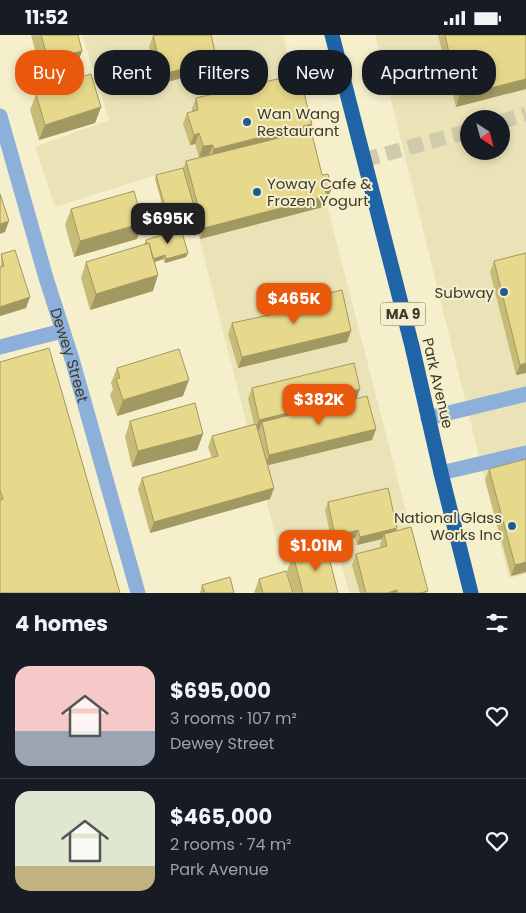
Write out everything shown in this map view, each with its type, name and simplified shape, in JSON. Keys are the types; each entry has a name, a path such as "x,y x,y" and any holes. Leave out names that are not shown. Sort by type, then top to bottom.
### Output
{"highway":[{"name":"Park Avenue","path":"332,35 412,346 471,593"}],"street":[{"name":"Dewey Street","path":"0,116 62,331 72,359 138,593"},
{"path":"0,347 62,331"},
{"path":"428,418 526,394"},
{"path":"441,473 526,453"}],"shaded area":[{"path":"82,35 283,35 287,50 278,50 278,95 298,95 427,593 349,593 338,552 283,566 181,167 55,207 35,147 109,120 101,95 170,95 170,50 94,50 94,73"},
{"path":"375,35 526,35 526,574 509,578 390,95 496,95 496,50 379,50"}],"building":[{"path":"41,35 78,35 82,50 45,50"},
{"path":"211,35 215,50 180,50 180,70 170,72 170,50 157,50 153,36"},
{"path":"445,35 526,35 526,79 496,87 496,50 448,50"},
{"path":"91,74 94,84 94,95 97,95 101,107 45,125 36,95 84,95 84,76"},
{"name":"Wan Wang Restaurant","path":"278,79 278,95 304,95 312,124 214,149 213,145 203,146 199,133 194,135 187,113 198,110 196,98 209,95 268,95 268,81"},
{"name":"Yoway Cafe & Frozen Yogurt","path":"311,130 322,175 328,174 332,188 325,189 327,196 204,228 186,161"},
{"path":"183,168 197,217 170,225 156,175"},
{"path":"134,191 143,223 80,241 71,209"},
{"path":"0,194 9,221 0,224"},
{"path":"181,229 188,253 166,259 165,255 153,259 149,243 147,244 146,240"},
{"path":"149,243 158,275 96,294 86,262"},
{"path":"15,250 30,297 0,307 0,267 4,266 1,254"},
{"path":"526,253 526,363 520,365 494,261"},
{"path":"342,290 351,331 242,357 232,323 297,309 296,301"},
{"path":"49,348 120,593 0,593 0,500 3,499 0,490 0,362"},
{"path":"179,349 189,380 123,400 116,379 120,378 117,368"},
{"path":"354,363 360,389 322,399 324,404 259,420 252,388"},
{"path":"367,396 376,429 269,455 262,422"},
{"path":"195,403 203,434 138,451 130,421"},
{"path":"256,424 274,488 154,522 142,478 218,456 212,436"},
{"name":"National Glass Works Inc","path":"526,459 526,562 515,565 489,469"},
{"path":"388,488 397,528 360,537 358,530 335,536 328,502"},
{"path":"411,527 428,591 398,593 397,590 387,593 366,593 356,554 387,546 384,534"},
{"path":"326,546 338,593 303,593 293,555"},
{"path":"286,571 293,593 263,593 259,579"},
{"path":"230,577 234,593 205,593 202,585"}],"tunnel":[{"path":"510,119 526,114"},
{"path":"364,160 460,133"}],"place":[{"name":"Wan Wang Restaurant","path":"247,122"},
{"name":"Yoway Cafe & Frozen Yogurt","path":"257,192"},
{"name":"Subway","path":"504,292"},
{"name":"National Glass Works Inc","path":"512,526"}]}
